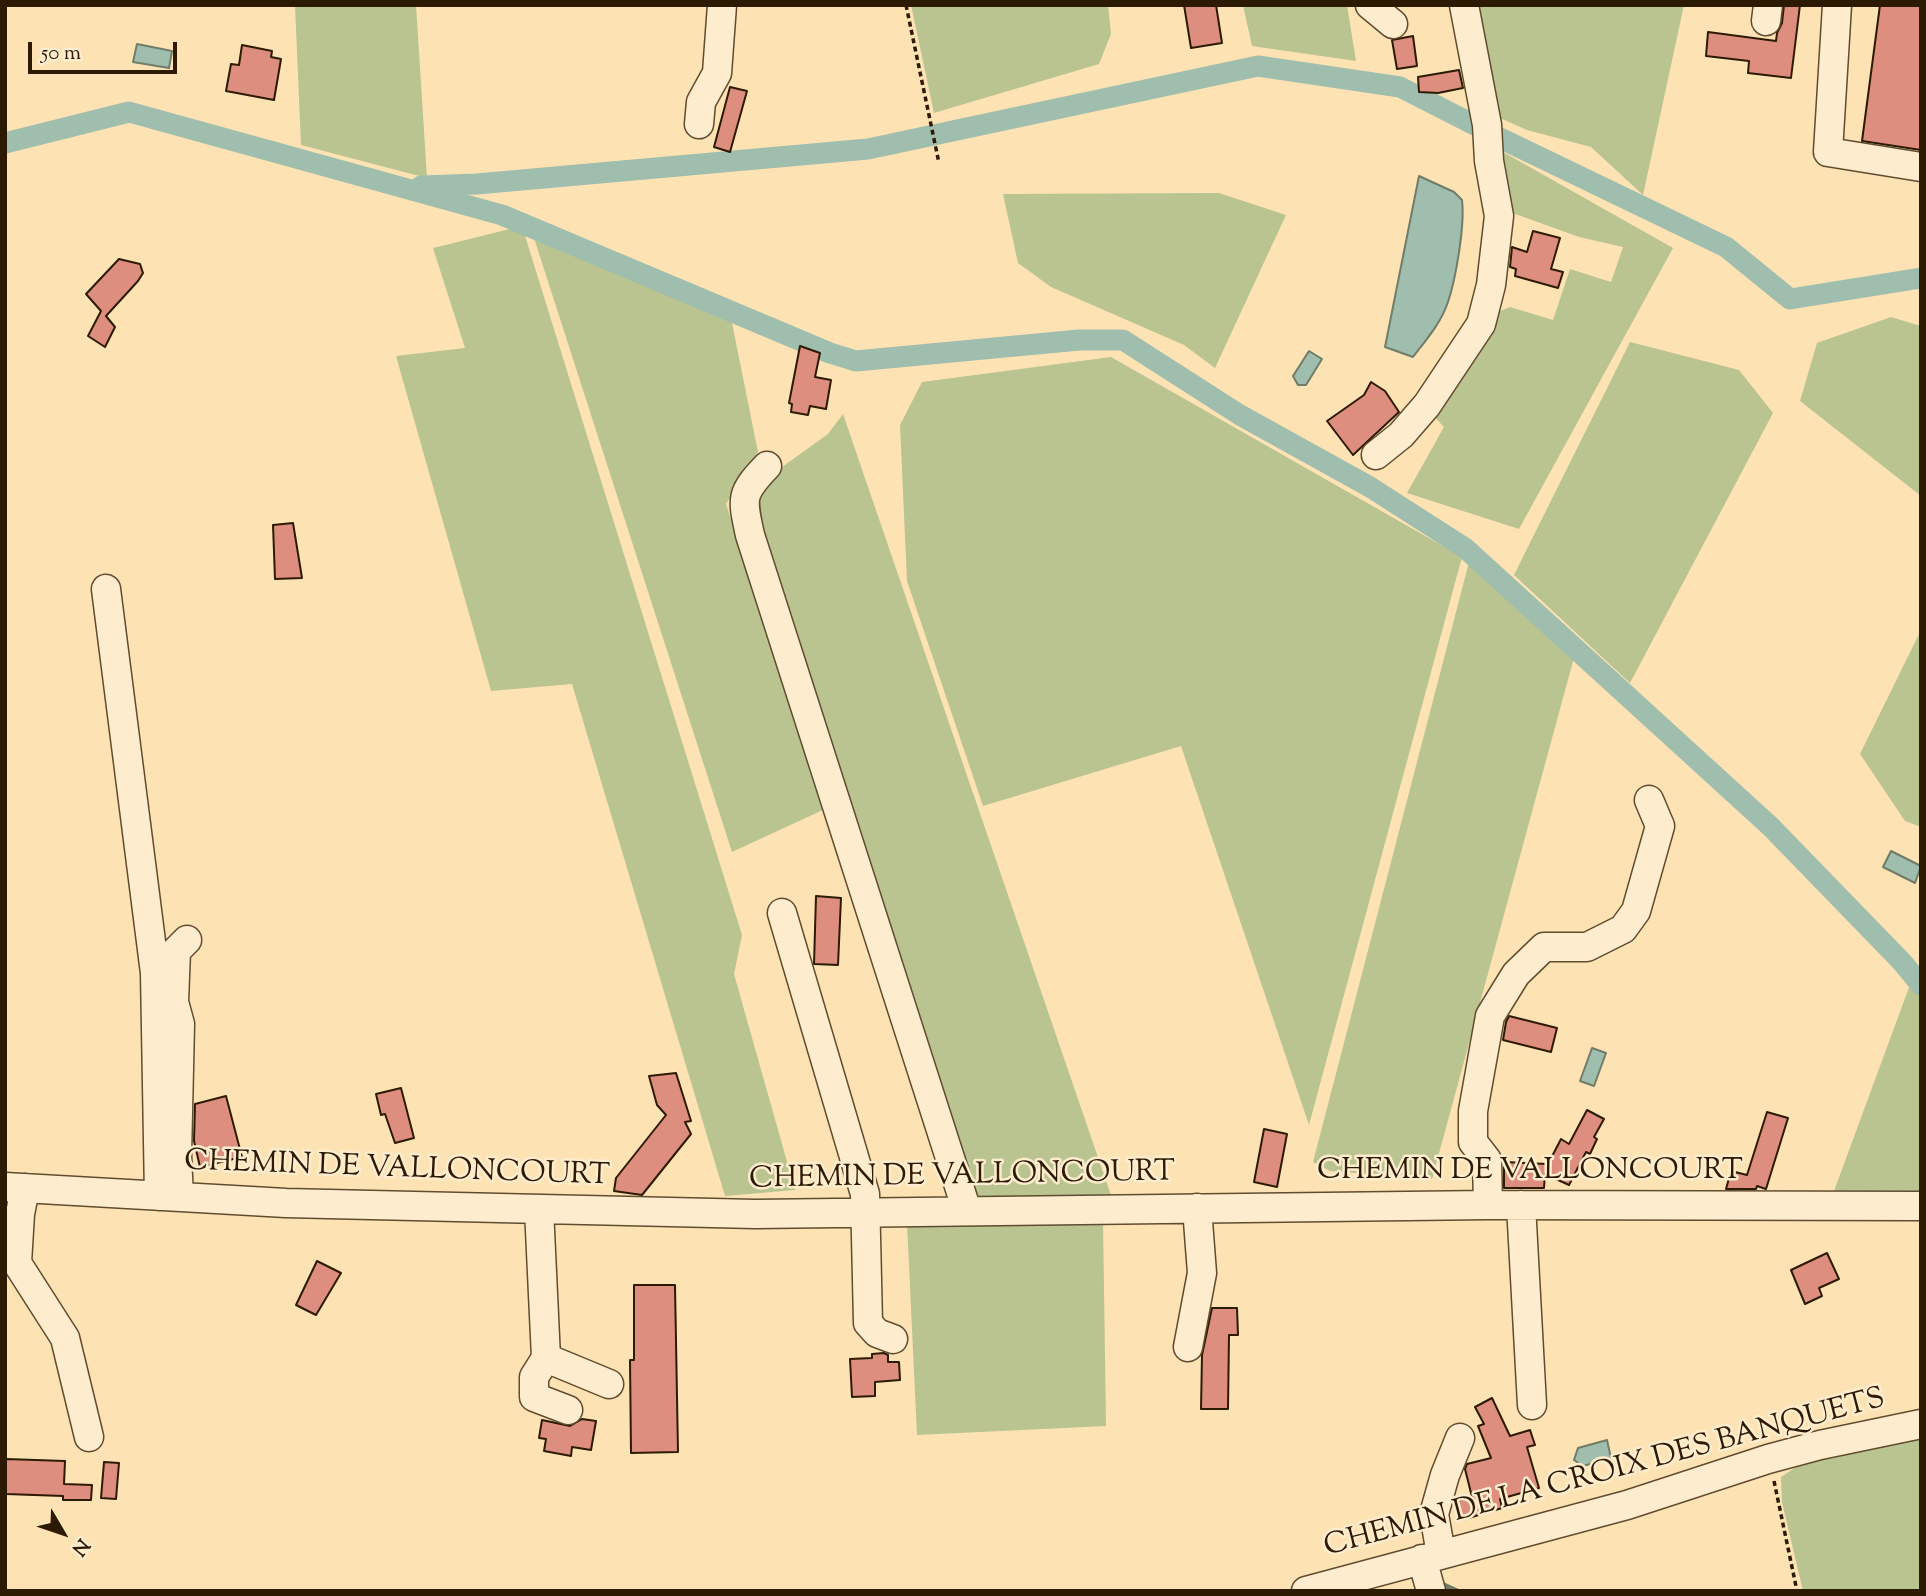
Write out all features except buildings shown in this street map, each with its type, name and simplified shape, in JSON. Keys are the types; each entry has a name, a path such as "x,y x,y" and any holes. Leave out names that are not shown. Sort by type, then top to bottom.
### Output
{"street":[{"path":"699,124 701,102 716,73 722,5"},
{"path":"1370,5 1393,24"},
{"path":"1376,455 1401,435 1427,405 1481,324 1491,285 1499,216 1489,160 1487,125 1464,5"},
{"path":"1837,5 1828,152 1921,167"},
{"path":"767,466 749,484 743,503 750,535 967,1211"},
{"path":"106,589 155,973 169,1196"},
{"path":"1488,1205 1487,1160 1474,1142 1473,1111 1490,1016 1516,974 1544,947 1587,947 1623,929 1630,920 1636,911 1660,826 1649,800"},
{"path":"782,913 865,1194 868,1323 877,1333 893,1339"},
{"path":"169,1196 177,1156 180,1024 174,1002 176,951 187,940"},
{"path":"15,1187 17,1263 65,1338 89,1437"},
{"name":"CHEMIN DE VALLONCOURT","path":"15,1187 286,1203 755,1214 1488,1205 1921,1206"},
{"path":"1521,1205 1532,1405"},
{"path":"1188,1347 1202,1273 1197,1208"},
{"path":"539,1209 547,1358 534,1377 534,1397 568,1410"},
{"path":"547,1358 609,1384"},
{"name":"CHEMIN DE LA CROIX DES BANQUETS","path":"1306,1591 1627,1505 1768,1459 1921,1424"},
{"path":"1431,1591 1434,1514 1445,1475 1461,1438"}],"path":[{"path":"906,5 939,163"},
{"path":"1768,1459 1797,1591"}],"green space":[{"path":"295,5 416,5 427,178 301,145"},
{"path":"911,5 1108,5 1111,34 1099,64 934,113"},
{"path":"1243,5 1347,5 1356,61 1252,46"},
{"path":"1474,5 1684,5 1643,195 1591,147 1527,130 1493,115"},
{"path":"1496,148 1673,248 1519,529 1407,493 1444,427 1429,411 1495,313 1510,307 1553,320 1570,269 1611,282 1623,247 1579,237 1507,211"},
{"path":"1219,193 1286,215 1215,368 1184,345 1051,287 1018,263 1003,194"},
{"path":"522,226 742,935 734,974 795,1190 725,1196 572,684 491,691 396,356 465,348 433,248"},
{"path":"533,235 731,318 758,452 726,504 825,809 732,852"},
{"path":"1891,317 1921,326 1921,496 1800,401 1817,343"},
{"path":"1630,342 1739,370 1773,413 1630,683 1514,575"},
{"path":"1111,357 1462,557 1309,1125 1181,746 983,806 907,581 900,425 922,382"},
{"path":"843,414 1114,1204 968,1204 747,504 764,480 828,434"},
{"path":"1469,562 1575,654 1432,1179 1330,1171 1313,1162"},
{"path":"1921,630 1921,827 1905,821 1860,754"},
{"path":"1911,982 1921,993 1921,1194 1834,1191"},
{"path":"1103,1220 1106,1426 917,1435 907,1223"},
{"path":"1921,1435 1921,1591 1803,1591 1782,1502 1781,1477 1810,1458"}],"shaded area":[{"path":"137,44 172,51 169,68 133,62"},
{"path":"1419,176 1454,192 1462,200 1462,223 1457,266 1448,302 1437,324 1413,357 1385,347"},
{"path":"1309,351 1322,359 1306,385 1298,385 1293,376"},
{"path":"1891,851 1921,866 1915,883 1883,867"},
{"path":"1592,1048 1606,1053 1594,1086 1580,1081"},
{"path":"1607,1440 1611,1458 1583,1466 1574,1460 1578,1448"}],"waterway":[{"path":"421,186 477,184 868,149 1258,66 1400,87 1726,247 1790,299 1921,278"},
{"path":"5,143 129,112 502,215 830,353 856,361 1079,340 1123,340 1240,415 1370,487 1465,548 1771,827 1921,985"},
{"path":"1436,1582 1456,1591"}]}
